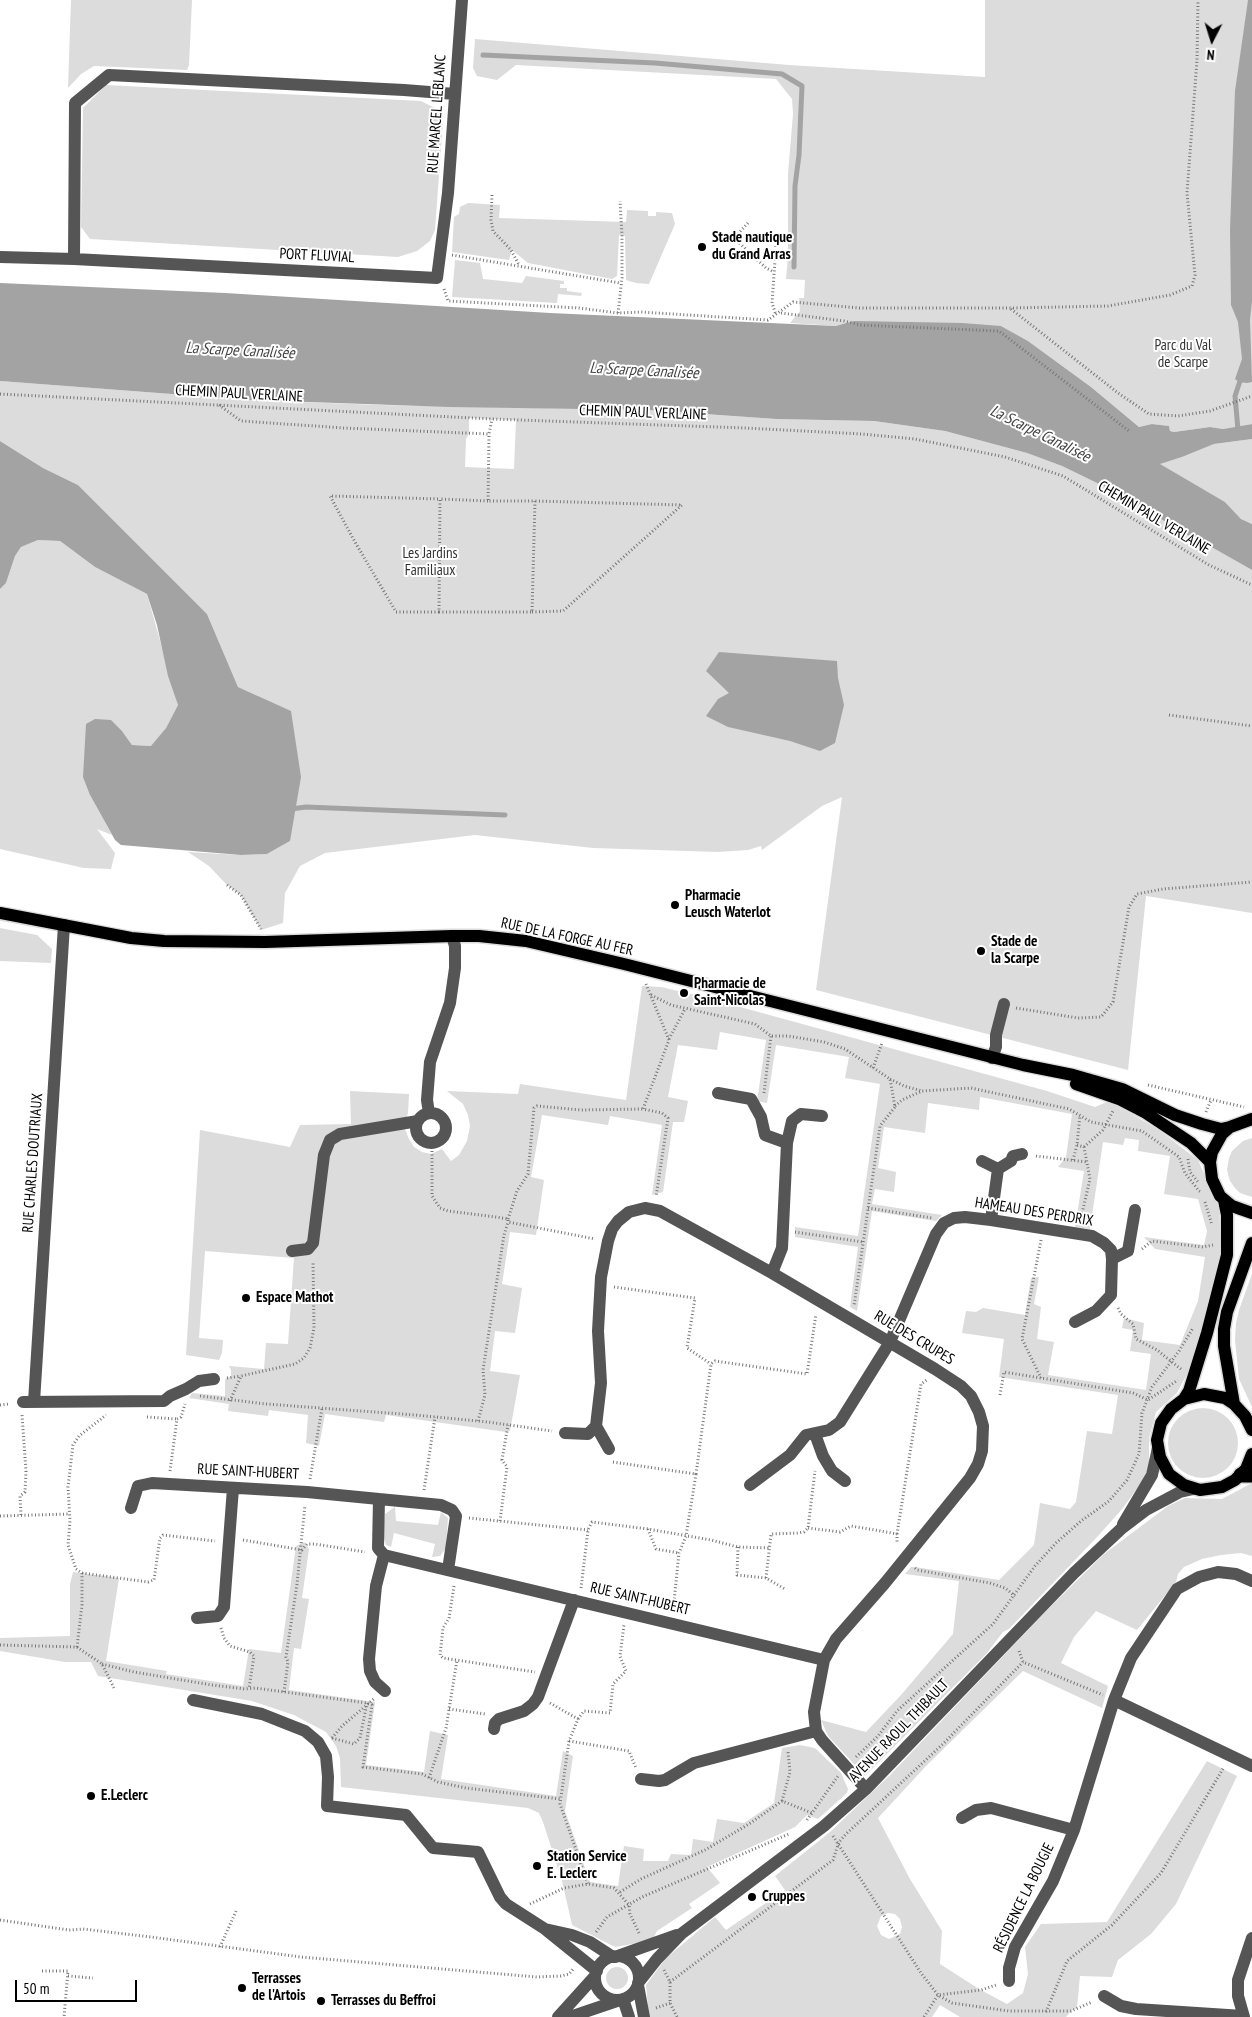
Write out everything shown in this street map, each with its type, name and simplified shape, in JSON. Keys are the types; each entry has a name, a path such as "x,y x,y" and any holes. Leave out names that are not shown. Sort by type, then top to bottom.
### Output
{"main road":[{"name":"RUE DE LA FORGE AU FER","path":"0,913 131,938 164,941 265,942 478,936 526,942 594,957 1023,1065"},
{"path":"1023,1065 1119,1098 1191,1143 1210,1162"},
{"path":"1023,1065 1073,1075 1111,1086 1133,1094 1175,1115 1221,1128 1230,1127 1252,1119"},
{"path":"1184,1400 1189,1390 1207,1332 1227,1255 1227,1214 1224,1200 1212,1180 1210,1162 1216,1143 1230,1127"},
{"path":"1224,1200 1240,1210 1252,1213"},
{"path":"1234,1404 1224,1346 1224,1328 1227,1312 1252,1243"},
{"path":"1252,1430 1246,1416 1234,1404 1220,1397 1204,1394 1184,1400 1170,1409 1161,1423 1157,1440 1160,1457 1169,1474 1193,1489 1208,1490 1222,1487 1246,1475 1252,1454"}],"street":[{"name":"RUE MARCEL LEBLANC","path":"438,278 450,166 462,0"},
{"path":"74,259 75,103 109,76 454,94"},
{"name":"PORT FLUVIAL","path":"0,257 74,259 438,278"},
{"name":"RUE CHARLES DOUTRIAUX","path":"28,1402 64,925"},
{"path":"429,1113 427,1100 430,1062 450,1003 455,968 456,946 452,936"},
{"path":"992,1058 1004,1005"},
{"path":"718,1093 751,1099 761,1117 765,1135 787,1143"},
{"path":"429,1113 442,1118 446,1127 446,1132 440,1140 432,1144 419,1138 416,1130 420,1117 429,1113"},
{"path":"772,1272 782,1248 787,1143 792,1121 801,1114 822,1116"},
{"path":"292,1251 308,1249 313,1243 324,1155 330,1140 340,1134 418,1121"},
{"path":"998,1169 1011,1161 1014,1156 1022,1154"},
{"path":"982,1161 998,1169"},
{"path":"991,1220 998,1169"},
{"name":"RUE DES CRUPES","path":"592,1430 601,1382 598,1331 601,1285 608,1241 612,1229 618,1221 629,1212 645,1208 660,1211 772,1272 935,1369 961,1386 976,1404 983,1426 982,1451 978,1464 970,1478 885,1583 836,1639 824,1660 814,1712 816,1731"},
{"path":"1076,1322 1096,1311 1110,1295 1112,1259 1128,1251 1135,1210"},
{"name":"HAMEAU DES PERDRIX","path":"944,1223 959,1217 991,1220 1092,1236 1104,1242 1111,1250 1112,1259"},
{"path":"750,1485 790,1455 811,1435 829,1430 840,1422 890,1342 932,1242 944,1223"},
{"path":"28,1402 164,1401 170,1396 186,1392 199,1381 214,1379"},
{"path":"565,1433 592,1430 609,1449"},
{"path":"811,1435 832,1471 845,1481"},
{"path":"1121,1529 1152,1476 1158,1448"},
{"name":"RUE SAINT-HUBERT","path":"131,1508 138,1486 152,1483 307,1492 423,1503 448,1507 456,1516"},
{"path":"197,1618 218,1616 224,1607 233,1488"},
{"path":"1121,1529 1146,1510 1180,1492 1193,1489"},
{"path":"379,1499 378,1548 384,1555 376,1586 369,1659 370,1671 375,1682 385,1691"},
{"path":"452,1571 456,1516"},
{"name":"AVENUE RAOUL THIBAULT","path":"638,1984 657,1959 681,1934 824,1826 866,1789 1010,1638 1074,1573 1121,1529"},
{"name":"RUE SAINT-HUBERT","path":"384,1555 824,1660"},
{"name":"RÉSIDENCE LA BOUGIE","path":"1009,1981 1009,1968 1015,1947 1053,1881 1074,1830 1114,1700 1131,1658 1177,1590 1199,1576 1218,1572 1236,1574 1252,1581"},
{"path":"496,1724 524,1711 538,1697 577,1601"},
{"path":"193,1700 244,1709 278,1719 305,1731 318,1742 326,1756 327,1806 406,1815 433,1848 478,1852 500,1897 514,1911 545,1929 596,1974 597,1986 602,1994 611,1999 622,1999"},
{"path":"1114,1700 1252,1766"},
{"path":"641,1779 666,1780 694,1763 816,1731 866,1789"},
{"name":"RÉSIDENCE LA BOUGIE","path":"962,1818 976,1810 991,1808 1074,1830"},
{"path":"545,1929 572,1934 590,1942 614,1957 625,1958 634,1964 638,1970 638,1984 647,2013"},
{"name":"AVENUE RAOUL THIBAULT","path":"614,1957 681,1934"},
{"path":"1104,1996 1121,2006 1136,2009 1244,2016 1238,1996 1238,1980 1252,1938"},
{"path":"558,2017 596,1974 602,1963 614,1957"},
{"path":"570,2017 622,1999 632,1994 638,1984"},
{"path":"622,1999 629,2017"}],"path":[{"path":"438,278 448,301 768,320 793,302 846,308 1010,308 1108,306 1170,295 1192,286 1195,275 1186,193 1197,60 1198,0"},
{"path":"492,195 491,220 493,231 511,250 519,265"},
{"path":"618,312 622,235 620,202"},
{"path":"748,223 734,238 756,260 774,272"},
{"path":"776,246 772,303 778,314"},
{"path":"442,254 519,265 620,283"},
{"path":"1010,308 1118,393 1149,414 1178,416 1210,411 1247,400 1252,396"},
{"path":"778,314 844,321 860,326 999,330 1130,431"},
{"name":"CHEMIN PAUL VERLAINE","path":"0,394 492,419 862,434 915,439 958,446 1005,457 1063,476 1209,564 1252,585"},
{"path":"218,404 241,421 344,428 489,434"},
{"path":"488,501 489,434 492,419"},
{"path":"330,496 440,499 488,501 682,505 563,611 396,612 354,542 330,496"},
{"path":"439,612 440,499"},
{"path":"532,612 535,501"},
{"path":"1169,715 1252,726"},
{"path":"1004,1005 1078,1018 1101,1017 1113,1002 1129,907 1137,894 1163,889 1252,882"},
{"path":"227,884 242,895 261,930 265,942"},
{"path":"640,983 647,984 669,1040"},
{"path":"643,1109 669,1040 685,1009"},
{"path":"761,1117 771,1036"},
{"path":"873,1068 881,1048"},
{"path":"890,1079 904,1086 922,1091 971,1088 1069,1109 1091,1122 1142,1131 1179,1156 1185,1173 1202,1193"},
{"path":"1148,1084 1252,1108"},
{"path":"895,1107 902,1100 922,1091"},
{"path":"1084,1146 1107,1124 1119,1098"},
{"path":"1204,1118 1211,1100"},
{"path":"478,1421 485,1395 484,1361 504,1235 517,1191 528,1174 534,1108 537,1106 581,1110 643,1109 662,1114 668,1118 654,1210"},
{"path":"1073,1160 1077,1145 1080,1114"},
{"path":"432,1144 432,1196 440,1208 608,1241"},
{"path":"1077,1145 1084,1146"},
{"path":"1078,1234 1090,1179 1084,1146"},
{"path":"1189,1153 1188,1167 1200,1185 1213,1232"},
{"path":"1022,1154 1087,1162"},
{"path":"868,1208 938,1219 944,1223"},
{"path":"1041,1378 1022,1339 1043,1228"},
{"path":"783,1230 863,1242"},
{"path":"1211,1254 1213,1238"},
{"path":"1128,1251 1143,1249 1152,1241 1203,1247 1213,1245"},
{"path":"230,1401 241,1376 295,1364 304,1358 310,1348 314,1328 314,1278"},
{"path":"601,1285 695,1298 687,1348 711,1364"},
{"path":"1110,1295 1121,1314 1133,1324 1136,1339 1157,1350 1187,1375"},
{"path":"711,1364 715,1361 807,1374 816,1313 822,1302"},
{"path":"804,1826 812,1812 846,1767 878,1736 897,1711 993,1624 1036,1566 1056,1543 1081,1521 1109,1501 1127,1480 1139,1454 1142,1413 1152,1386 1179,1352 1195,1324"},
{"path":"671,1624 679,1553 686,1536 711,1364"},
{"path":"935,1369 931,1376 920,1384 897,1534 897,1550 917,1570 990,1583 1004,1588 1015,1596"},
{"path":"1000,1395 1004,1372 1133,1393 1148,1400"},
{"path":"1148,1400 1181,1378"},
{"path":"168,1484 177,1419 181,1417 186,1392 230,1401 478,1421 565,1433"},
{"path":"21,1516 20,1496 25,1492 28,1402"},
{"path":"284,1692 288,1662 286,1656 298,1584 307,1492 322,1408"},
{"path":"77,1647 82,1605 82,1572 76,1569 68,1545 70,1514 68,1487 72,1445 108,1413"},
{"path":"423,1503 435,1417"},
{"path":"500,1521 507,1467 502,1460 508,1425"},
{"path":"609,1449 613,1463 696,1474"},
{"path":"766,1578 770,1534 804,1532 808,1528 817,1462 824,1456"},
{"path":"0,1516 70,1514"},
{"path":"456,1516 588,1530"},
{"path":"577,1601 588,1530 592,1522 648,1529 738,1547 769,1548"},
{"path":"808,1528 840,1532 851,1526 897,1534"},
{"path":"648,1529 656,1549 679,1553"},
{"path":"738,1547 737,1575 766,1578 785,1589"},
{"path":"452,1571 449,1618 443,1628 440,1655 443,1658 548,1674"},
{"path":"588,1884 568,1829 560,1799 569,1742 578,1719 584,1711 610,1713 613,1684 626,1672 620,1656 626,1613"},
{"path":"218,1616 224,1638 230,1646 250,1652 254,1656 249,1688"},
{"path":"0,1645 77,1647 102,1664 166,1678 367,1703 372,1705 363,1766 422,1774 438,1782 466,1788 560,1799"},
{"path":"429,1778 446,1728 457,1660"},
{"path":"670,1982 833,1860 838,1842 944,1743 1023,1662 1114,1700"},
{"path":"102,1664 114,1688"},
{"path":"538,1697 578,1719"},
{"path":"318,1742 331,1738 367,1703"},
{"path":"331,1738 354,1744 360,1738 367,1703"},
{"path":"449,1709 487,1715 496,1724"},
{"path":"620,1892 641,1879 704,1850 749,1824 782,1801 790,1772 786,1739"},
{"path":"569,1742 630,1751 641,1779"},
{"path":"1046,2012 1067,1961 1112,1925 1161,1873 1231,1755"},
{"path":"782,1801 812,1812 838,1842 921,1973 938,1995 952,2003 1009,2011 1046,2012 1071,2010 1104,1996"},
{"path":"594,1934 607,1917 642,1897 791,1832"},
{"path":"514,1911 564,1888 588,1884 614,1888 620,1892 629,1905 630,1914 640,1936"},
{"path":"220,1947 236,1911"},
{"path":"0,1920 69,1930 83,1928 301,1957 537,1977 569,1974 577,1964"},
{"path":"661,1965 670,1982 670,2003 677,2017"},
{"path":"42,1970 68,1971 64,2017"},
{"path":"68,1976 93,1978"},
{"path":"938,1995 981,1990 1009,1981"},
{"path":"924,2017 938,1995"},
{"path":"647,2013 670,2003"}],"green space":[{"path":"71,0 192,0 189,65 187,70 94,66 81,74 68,88"},
{"name":"Parc du Val de Scarpe","path":"985,0 1252,0 1252,424 1223,429 1210,427 1174,432 1170,431 1169,426 1152,424 1139,427 1091,387 1028,341 1001,326 836,326 790,323 800,311 799,298 804,298 805,280 786,279 788,257 788,174 793,114 792,99 776,79 516,65 497,80 477,76 473,68 475,39 789,65 985,77"},
{"path":"106,85 421,101 435,108 443,121 435,230 430,241 417,251 398,257 90,239 81,227 83,108"},
{"path":"468,203 500,205 499,218 626,222 627,210 648,211 648,216 656,216 656,212 672,213 675,224 649,284 636,283 626,280 625,236 619,235 617,276 612,279 528,263 512,250 509,260 452,252 454,217 459,214 460,207"},
{"path":"455,260 480,263 483,279 522,283 526,276 564,281 564,284 560,284 560,288 567,288 567,291 582,293 581,296 558,294 557,303 452,297"},
{"name":"Les Jardins Familiaux","path":"0,381 251,400 379,405 648,410 776,419 874,421 945,431 1027,453 1062,466 1134,501 1182,533 1199,540 1252,570 1252,913 1146,896 1128,1070 816,990 842,797 822,806 762,850 761,846 748,850 718,852 593,848 475,835 325,853 300,866 285,893 283,923 261,930 241,895 227,885 209,866 188,852 241,855 267,854 290,841 258,696 238,687 207,614 78,485 43,468 0,441","holes":["469,418 516,420 514,469 465,467"]},
{"path":"1252,439 1252,524 1241,519 1225,502 1159,464 1214,444"},
{"path":"38,540 60,541 95,567 147,594 178,705 166,728 152,746 132,745 122,731 90,795 112,835 97,829 115,853 111,869 84,868 0,849 0,589 6,583 15,556 21,547"},
{"path":"0,928 37,935 52,949 51,963 0,961"},
{"path":"642,986 661,987 700,996 1047,1091 1095,1107 1109,1101 1159,1130 1198,1160 1219,1208 1221,1248 1209,1311 1190,1368 1177,1393 1156,1412 1149,1438 1149,1467 1143,1480 1123,1508 1098,1536 1009,1629 1003,1632 987,1653 865,1776 828,1736 821,1720 866,1732 901,1695 953,1634 959,1581 905,1574 911,1567 915,1567 999,1580 1034,1545 1040,1503 1070,1509 1076,1502 1087,1431 1112,1434 1118,1395 999,1377 1004,1339 962,1333 966,1311 976,1312 983,1308 1025,1315 1031,1278 1039,1277 1034,1304 1041,1307 1037,1339 1054,1342 1048,1375 1146,1390 1151,1354 1130,1351 1133,1330 1122,1328 1124,1318 1144,1323 1142,1340 1180,1345 1198,1301 1205,1257 1155,1249 1144,1237 1204,1245 1207,1231 1198,1199 1164,1194 1170,1156 1138,1151 1139,1140 1125,1138 1123,1145 1103,1142 1090,1229 1075,1227 1084,1171 1058,1167 1066,1157 1072,1114 980,1097 979,1110 928,1103 925,1133 884,1127 878,1168 896,1172 894,1192 875,1189 872,1204 942,1215 936,1221 872,1211 857,1311 850,1307 858,1247 795,1237 795,1227 858,1236 880,1084 845,1078 849,1057 776,1045 767,1103 757,1101 766,1040 720,1032 717,1050 678,1045 668,1097 688,1101 684,1122 673,1122 663,1192 652,1195 662,1125 610,1116 608,1125 542,1115 531,1177 544,1180 536,1235 510,1232 502,1284 522,1288 515,1333 495,1331 490,1371 520,1375 510,1431 506,1432 386,1415 384,1422 325,1414 319,1446 306,1443 308,1415 269,1410 268,1416 228,1411 229,1404 189,1398 192,1393 225,1396 225,1379 231,1376 229,1366 264,1369 266,1343 288,1344 294,1258 205,1251 199,1338 223,1340 222,1353 219,1360 186,1355 200,1130 290,1147 300,1125 351,1124 350,1091 409,1094 408,1113 404,1127 414,1147 422,1152 431,1154 442,1149 451,1161 459,1155 467,1141 470,1126 463,1104 447,1091 518,1094 520,1084 626,1100"},
{"path":"1252,1138 1252,1197 1240,1193 1235,1188 1230,1181 1227,1170 1232,1151 1243,1141"},
{"path":"1252,1274 1252,1407 1239,1379 1235,1340 1239,1310"},
{"path":"1210,1408 1223,1414 1232,1423 1236,1429 1238,1443 1236,1457 1228,1468 1217,1476 1196,1478 1189,1476 1178,1468 1170,1457 1168,1436 1170,1429 1178,1418 1189,1410"},
{"path":"1252,1483 1252,1556 1241,1553 1221,1555 1202,1559 1184,1567 1178,1574 1176,1582 1137,1630 1096,1611 1074,1637 1061,1663 1108,1686 1102,1708 1023,1671 927,1765 878,1818 910,1879 942,1931 940,1964 1007,2004 1023,1993 1028,1974 1025,1947 1041,1924 1107,1922 1207,1761 1237,1776 1176,1904 1151,1934 1118,1960 1112,1977 1080,1976 1077,2008 1066,2017 960,2017 940,2005 932,2017 649,2017 646,1985 666,1958 715,1917 726,1930 785,1890 775,1876 830,1832 890,1775 1047,1610 1104,1554 1168,1506 1185,1498 1222,1499","holes":["888,1913 895,1914 900,1919 902,1927 900,1934 889,1939 881,1935 877,1926 881,1916"]},
{"path":"395,1507 396,1521 438,1525 441,1512 448,1518 446,1548 440,1556 432,1557 435,1544 394,1533 391,1547 386,1545 383,1535 385,1514"},
{"path":"304,1542 309,1549 302,1598 309,1599 301,1649 294,1648 289,1690 375,1702 366,1765 424,1772 430,1731 448,1735 441,1779 556,1796 563,1751 573,1756 565,1811 590,1882 618,1886 624,1846 644,1849 643,1861 668,1861 671,1854 691,1855 693,1839 713,1842 717,1819 744,1823 774,1803 782,1748 800,1745 815,1748 841,1773 848,1789 847,1793 818,1819 807,1815 795,1827 707,1867 720,1883 689,1904 692,1908 657,1931 653,1939 615,1947 572,1925 562,1881 539,1813 528,1808 341,1787 340,1758 336,1746 326,1732 294,1715 252,1701 98,1676 91,1662 65,1662 0,1651 0,1638 70,1636 70,1584 73,1572 119,1578 106,1661 167,1671 166,1674 243,1686 249,1649 281,1653 296,1546"},
{"path":"617,1967 625,1970 628,1978 625,1986 617,1989 609,1986 606,1978 609,1970"}],"water":[{"path":"1248,0 1252,0 1252,301 1250,320 1252,382 1247,383 1239,382 1235,379 1242,359 1238,322 1231,305 1230,230 1235,91"},
{"name":"La Scarpe Canalisée","path":"0,283 225,293 550,313 836,326 854,321 962,323 1001,326 1028,341 1091,387 1139,427 1152,424 1169,426 1170,431 1174,432 1210,427 1223,429 1252,424 1252,439 1214,444 1160,464 1225,502 1241,519 1252,524 1252,570 1199,540 1182,533 1134,501 1062,466 1027,453 945,431 874,421 776,419 648,410 450,407 251,400 0,381"},
{"path":"0,441 43,468 78,485 207,614 238,687 291,711 301,777 290,841 267,854 241,855 121,845 115,840 90,795 83,777 86,724 95,719 111,720 132,745 151,746 166,728 178,705 168,676 157,625 147,594 95,567 60,541 38,540 21,547 15,556 6,583 0,589"},
{"path":"719,652 837,661 838,678 844,705 835,743 820,751 790,741 728,727 706,716 718,699 729,693 706,671"}],"waterway":[{"path":"483,55 655,63 782,74 802,86 799,155 795,186 794,267"},
{"path":"1238,430 1235,396 1241,378"},
{"path":"291,809 306,807 505,815"}],"place":[{"name":"Stade nautique du Grand Arras","path":"702,247"},
{"name":"Pharmacie Leusch Waterlot","path":"675,905"},
{"name":"Stade de la Scarpe","path":"981,951"},
{"name":"Pharmacie de Saint-Nicolas","path":"684,993"},
{"name":"Espace Mathot","path":"246,1298"},
{"name":"E.Leclerc","path":"91,1796"},
{"name":"Station Service E. Leclerc","path":"537,1866"},
{"name":"Cruppes","path":"752,1897"},
{"name":"Terrasses de l'Artois","path":"242,1988"},
{"name":"Terrasses du Beffroi","path":"321,2001"}]}
